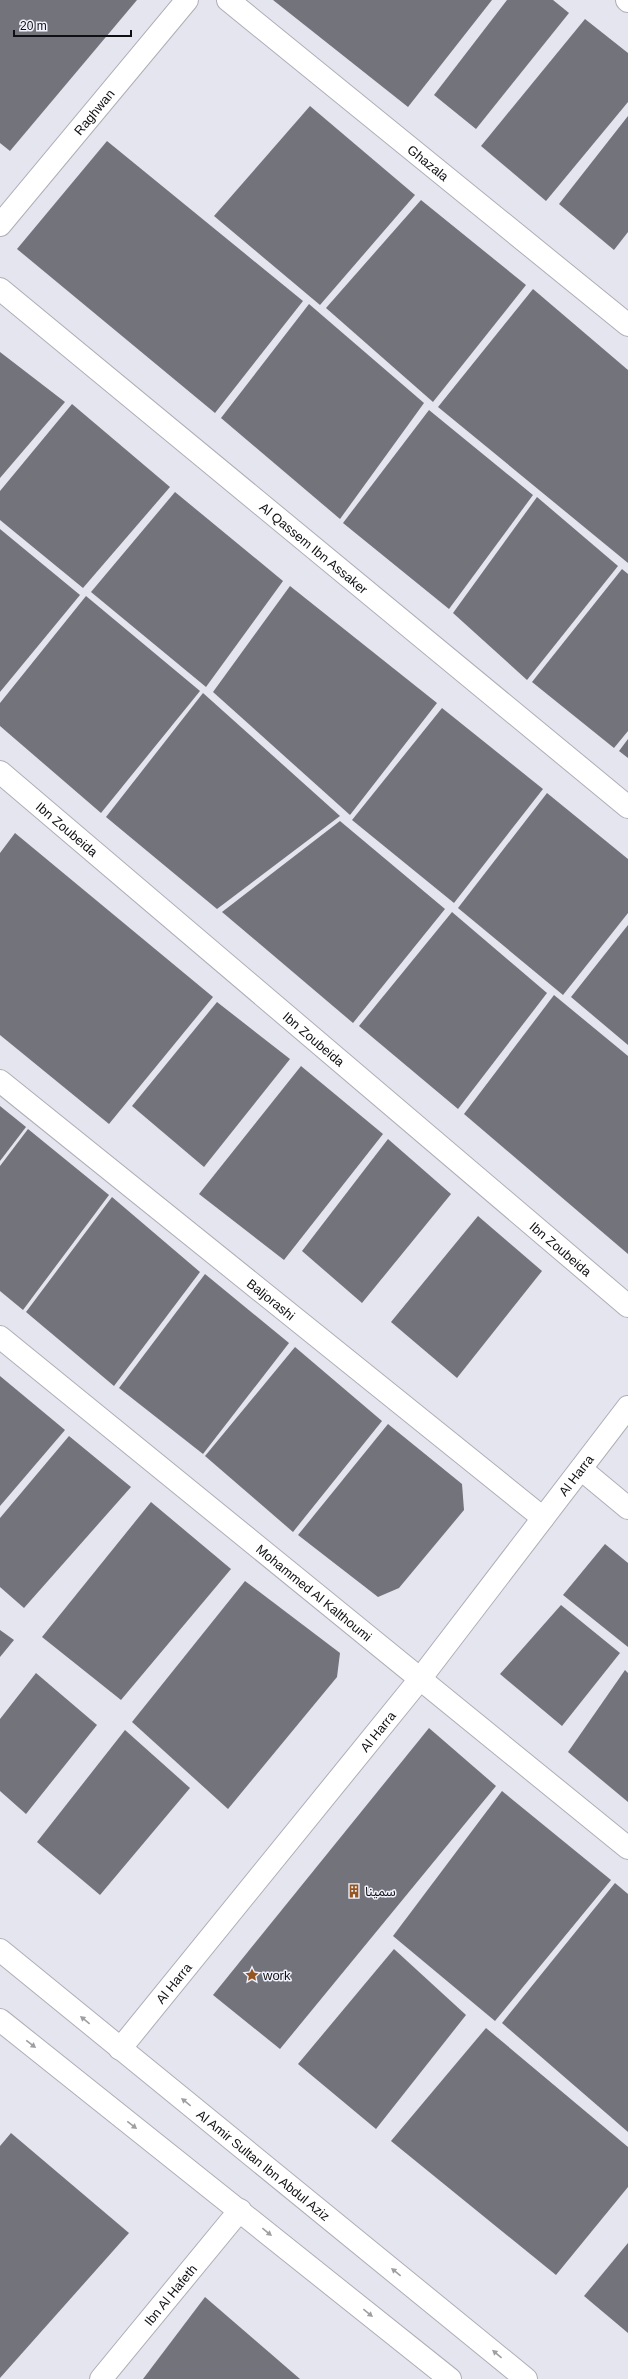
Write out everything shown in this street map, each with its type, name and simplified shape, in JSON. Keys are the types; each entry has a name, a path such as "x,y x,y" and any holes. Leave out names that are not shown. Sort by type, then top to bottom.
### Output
{"street":[{"name":"Raghwan","path":"0,224 188,0"},
{"name":"Ghazala","path":"228,0 628,325"},
{"name":"Al Qassem Ibn Assaker","path":"0,289 628,807"},
{"name":"Ibn Zoubeida","path":"0,772 628,1306"},
{"name":"Baljorashi","path":"0,1081 543,1518"},
{"name":"Mohammed Al Kalthoumi","path":"0,1337 628,1848"},
{"name":"Al Harra","path":"120,2049 420,1679 628,1407"},
{"path":"581,1469 628,1508"},
{"name":"Al Amir Sultan Ibn Abdul Aziz","path":"0,1950 526,2379"},
{"path":"0,2020 450,2379"},
{"name":"Ibn Al Hafeth","path":"101,2379 240,2210"}],"building":[{"path":"0,0 137,0 10,151 0,143"},
{"path":"273,0 492,0 408,107"},
{"path":"507,0 553,0 569,13 476,129 434,95"},
{"path":"585,19 628,53 628,102 546,201 481,146"},
{"path":"310,106 415,195 320,305 214,216"},
{"path":"628,116 628,232 614,250 559,204"},
{"path":"107,141 303,301 215,413 17,249"},
{"path":"421,200 526,285 433,402 326,308"},
{"path":"533,289 628,370 628,563 438,407"},
{"path":"309,304 424,403 340,519 221,418"},
{"path":"0,352 65,402 0,478"},
{"path":"72,404 170,487 83,588 0,520 0,491"},
{"path":"429,410 533,495 449,609 343,523"},
{"path":"175,492 283,581 206,687 91,592"},
{"path":"537,497 618,566 527,680 453,613"},
{"path":"0,529 80,595 0,692"},
{"path":"622,569 628,574 628,731 614,748 532,682"},
{"path":"290,586 437,703 350,815 213,692"},
{"path":"86,596 200,691 101,813 0,726 0,703"},
{"path":"203,693 340,816 217,909 106,817"},
{"path":"442,708 543,789 454,903 352,820"},
{"path":"628,739 628,758 619,751"},
{"path":"547,793 628,859 628,913 563,995 458,908"},
{"path":"340,821 445,909 353,1023 222,912"},
{"path":"15,833 213,997 109,1124 0,1035 0,853"},
{"path":"452,912 547,993 458,1109 359,1026"},
{"path":"628,925 628,1045 571,997"},
{"path":"554,995 628,1056 628,1254 464,1114"},
{"path":"217,1002 290,1059 204,1167 132,1106"},
{"path":"301,1066 383,1134 284,1260 199,1194"},
{"path":"0,1106 26,1127 0,1161"},
{"path":"28,1129 109,1195 23,1310 0,1291 0,1166"},
{"path":"388,1139 451,1194 362,1303 302,1251"},
{"path":"112,1197 200,1272 114,1386 26,1312"},
{"path":"478,1216 542,1271 457,1378 391,1322"},
{"path":"205,1274 289,1343 203,1454 119,1388"},
{"path":"295,1347 382,1421 293,1532 205,1456"},
{"path":"0,1376 65,1430 0,1506"},
{"path":"388,1424 462,1484 464,1510 399,1588 378,1597 298,1535"},
{"path":"69,1436 131,1487 24,1608 0,1587 0,1518"},
{"path":"151,1502 231,1569 121,1700 42,1637"},
{"path":"605,1544 628,1563 628,1647 563,1595"},
{"path":"245,1581 340,1653 337,1677 228,1809 132,1722"},
{"path":"561,1605 620,1653 562,1726 500,1674"},
{"path":"0,1630 14,1640 0,1657"},
{"path":"625,1670 628,1673 628,1802 568,1752"},
{"path":"36,1673 97,1725 26,1814 0,1791 0,1719"},
{"name":"سمينا","path":"429,1728 496,1786 280,2049 213,1995"},
{"path":"125,1730 190,1788 100,1895 37,1842"},
{"path":"502,1791 611,1880 495,2021 393,1936"},
{"path":"615,1883 628,1894 628,2132 502,2023"},
{"path":"394,1949 466,2015 376,2129 298,2064"},
{"path":"486,2028 628,2147 628,2187 556,2275 391,2141"},
{"path":"11,2133 129,2233 0,2378 0,2146"},
{"path":"628,2243 628,2333 584,2296"},
{"path":"205,2297 300,2379 143,2379"}],"place":[{"name":"سمينا","path":"354,1891"},
{"name":"work","path":"252,1975"}]}
